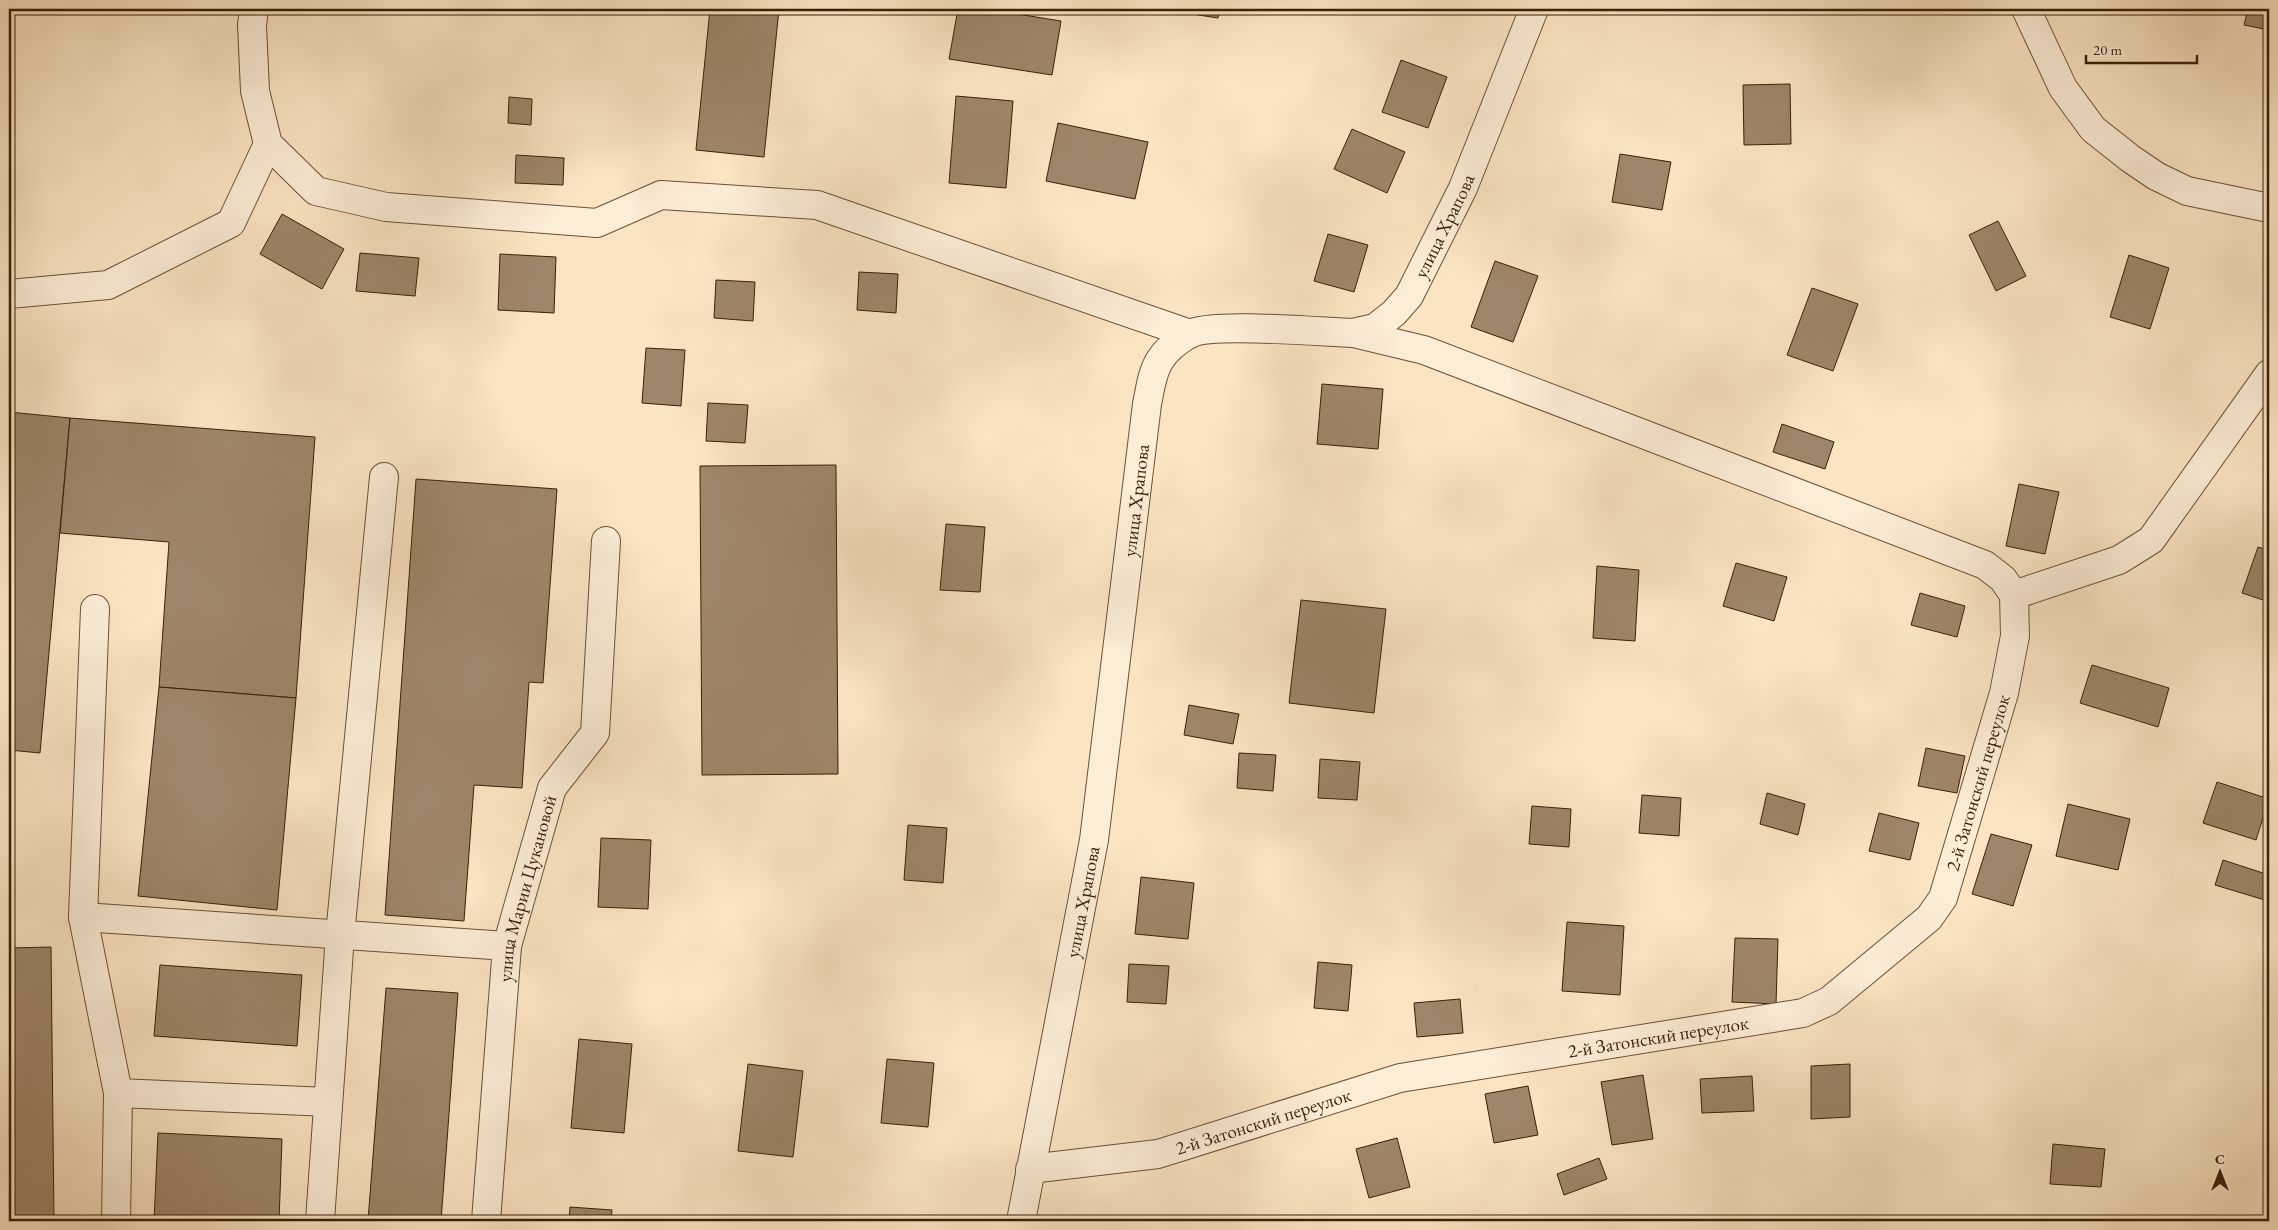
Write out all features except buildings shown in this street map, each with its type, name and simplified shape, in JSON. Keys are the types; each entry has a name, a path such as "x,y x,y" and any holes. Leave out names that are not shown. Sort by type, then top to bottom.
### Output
{"street":[{"path":"254,9 252,25 255,91 268,144 316,191 386,207 597,223 662,195 817,205 1190,334"},
{"name":"улица Храпова","path":"1021,1221 1094,840 1147,404 1153,378 1160,360 1172,347 1190,334 1213,328 1353,333 1375,328 1394,313 1409,296 1463,188 1534,9"},
{"path":"2026,9 2063,88 2093,129 2156,176 2187,191 2269,208"},
{"path":"9,294 108,285 231,223 268,144"},
{"path":"1353,333 1424,350 1985,565 2003,579 2014,595 2119,560 2151,540 2269,374"},
{"path":"320,1221 340,935 384,477"},
{"name":"улица Марии Цукановой","path":"486,1221 507,946 552,788 594,733 606,541"},
{"name":"2-й Затонский переулок","path":"1030,1169 1158,1154 1400,1078 1803,1014 1829,1000 1929,918 1942,898 2004,693 2015,636 2014,595"},
{"path":"95,609 83,917 118,1093 116,1221"},
{"path":"83,917 507,946"},
{"path":"118,1093 328,1102"}]}
